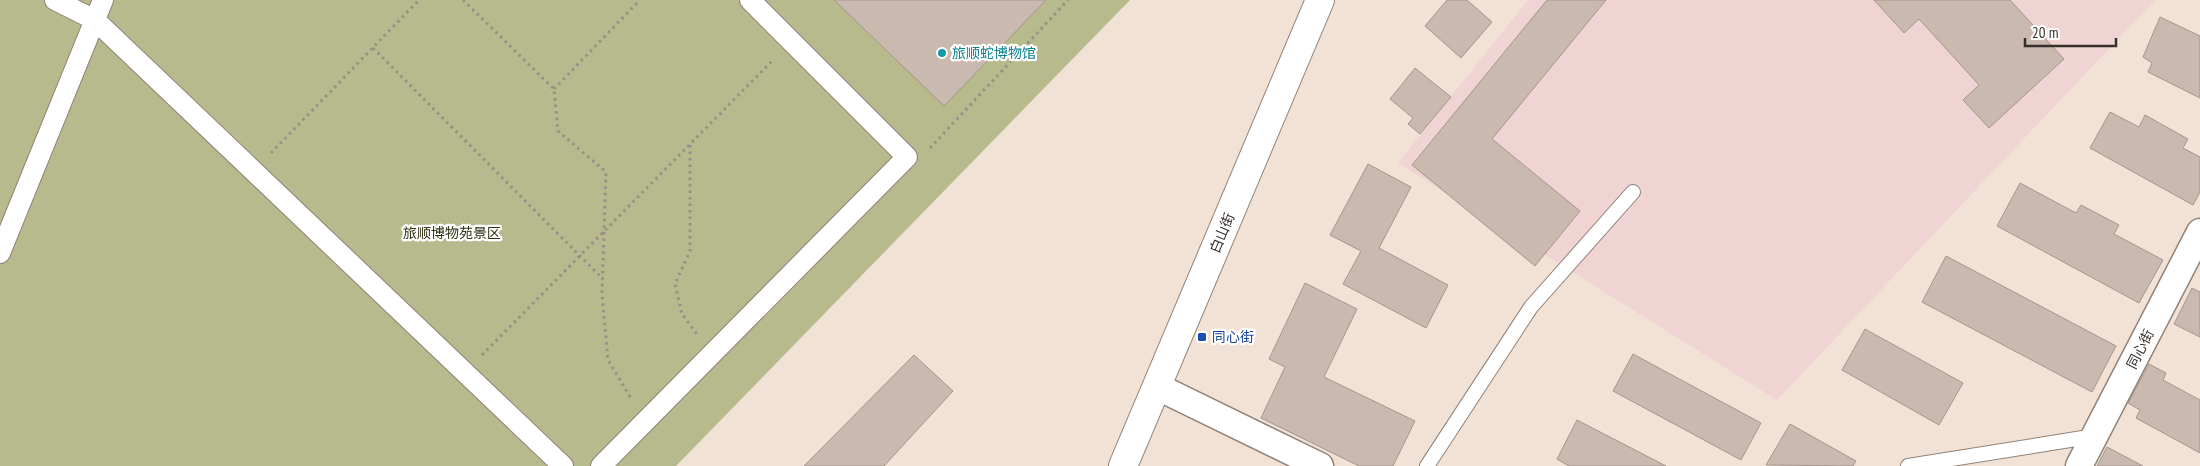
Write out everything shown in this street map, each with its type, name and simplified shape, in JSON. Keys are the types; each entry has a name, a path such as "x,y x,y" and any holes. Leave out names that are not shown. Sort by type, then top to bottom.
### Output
{"street":[{"path":"55,0 95,20 563,466"},
{"path":"0,252 103,0"},
{"path":"601,466 907,157 750,0"},
{"name":"白山街","path":"1123,466 1320,0"},
{"name":"同心街","path":"2079,466 2200,232"},
{"path":"1158,387 1320,466"}],"lane":[{"path":"1427,466 1531,307 1633,192"},
{"path":"1908,466 2095,436"}],"path":[{"path":"253,171 419,0"},
{"path":"463,0 554,89 558,131 606,172 602,294 608,360 645,422"},
{"path":"554,89 640,0"},
{"path":"907,157 926,152 1068,0"},
{"path":"464,373 792,42"},
{"path":"373,48 602,279"},
{"path":"690,144 690,251 675,284 682,314 712,354"}],"shaded area":[{"path":"1528,0 2155,0 1777,400 1398,163"}],"green space":[{"name":"旅顺博物苑景区","path":"0,0 1130,0 676,466 0,466"}],"building":[{"name":"旅顺蛇博物馆","path":"834,0 1046,0 944,106"},
{"path":"1447,0 1467,0 1492,22 1461,58 1425,26"},
{"path":"1547,0 1606,0 1492,139 1580,211 1535,266 1412,165"},
{"path":"1874,0 2010,0 2064,59 1989,128 1963,100 1979,85 1919,19 1904,33"},
{"path":"2160,17 2200,36 2200,98 2148,72 2152,63 2143,57"},
{"path":"1415,68 1451,97 1420,134 1408,124 1413,118 1390,99"},
{"path":"2110,112 2139,127 2145,115 2188,139 2183,148 2200,157 2200,192 2193,205 2090,148"},
{"path":"1368,164 1411,187 1379,248 1448,285 1426,328 1343,284 1361,251 1330,235"},
{"path":"2020,183 2076,213 2081,205 2119,225 2114,234 2163,260 2139,303 1997,226"},
{"path":"1946,256 2116,346 2092,392 1922,302"},
{"path":"1305,283 1357,309 1324,377 1415,421 1393,466 1359,466 1261,418 1285,367 1269,359"},
{"path":"2192,288 2200,292 2200,337 2174,324"},
{"path":"1865,329 1963,383 1939,425 1842,370"},
{"path":"1633,354 1761,423 1741,460 1613,391"},
{"path":"914,355 953,391 884,466 804,466"},
{"path":"2149,364 2166,373 2163,380 2200,400 2200,453 2136,418 2140,410 2128,403"},
{"path":"1577,420 1666,466 1569,466 1557,459"},
{"path":"1790,424 1856,461 1853,466 1766,465"},
{"path":"2107,447 2143,466 2097,466"}],"place":[{"name":"旅顺蛇博物馆","path":"942,53"},
{"name":"同心街","path":"1202,337"}]}
